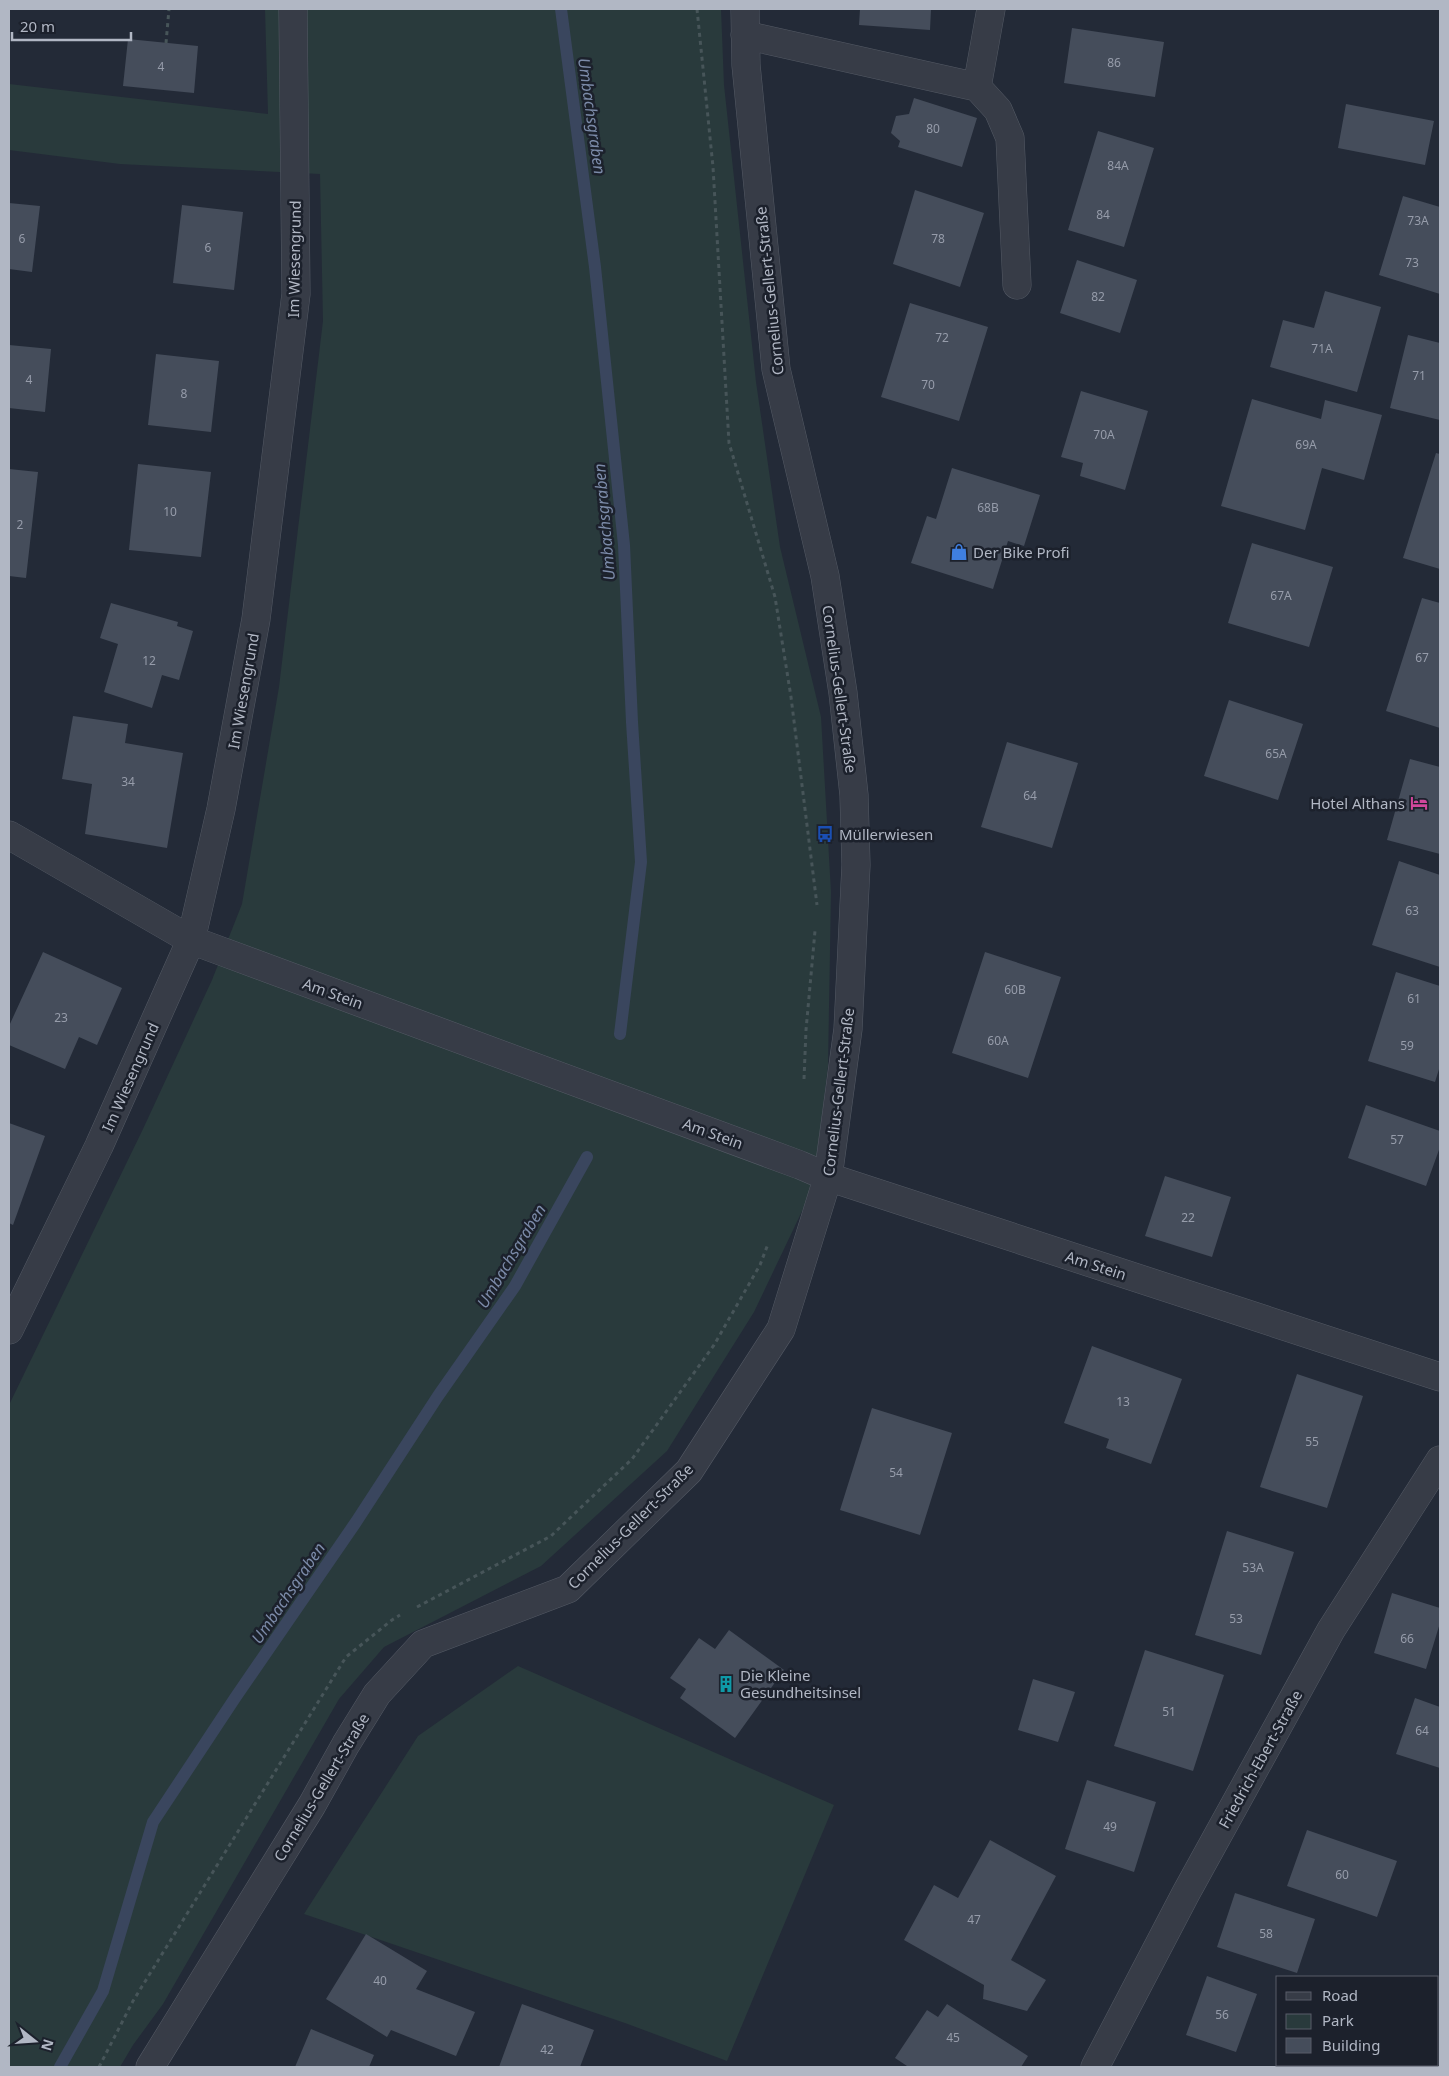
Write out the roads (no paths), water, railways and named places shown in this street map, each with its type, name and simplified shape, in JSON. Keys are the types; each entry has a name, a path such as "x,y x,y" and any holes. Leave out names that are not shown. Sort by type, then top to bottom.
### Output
{"street":[{"name":"Im Wiesengrund","path":"9,1330 99,1146 191,940 221,809 256,619 296,294 293,9"},
{"path":"977,87 991,9"},
{"path":"745,22 977,87 998,110 1010,138 1017,285"},
{"name":"Cornelius-Gellert-Straße","path":"150,2067 312,1804 377,1694 423,1644 568,1589 689,1471 781,1329 828,1177 848,1029 856,865 854,795 843,693 825,576 776,369 746,65 745,22"},
{"name":"Am Stein","path":"9,835 191,940 828,1177 1440,1377"},
{"name":"Friedrich-Ebert-Straße","path":"1095,2067 1186,1893 1331,1630 1440,1460"}],"waterway":[{"name":"Umbachsgraben","path":"561,9 595,267 624,545 641,862 620,1034"},
{"name":"Umbachsgraben","path":"60,2067 103,1991 153,1822 235,1698 356,1522 438,1396 515,1286 587,1157"}],"place":[{"name":"Der Bike Profi","path":"959,552"},
{"name":"Hotel Althans","path":"1419,803"},
{"name":"Müllerwiesen","path":"825,834"},
{"name":"Die Kleine Gesundheitsinsel","path":"726,1684"}]}
